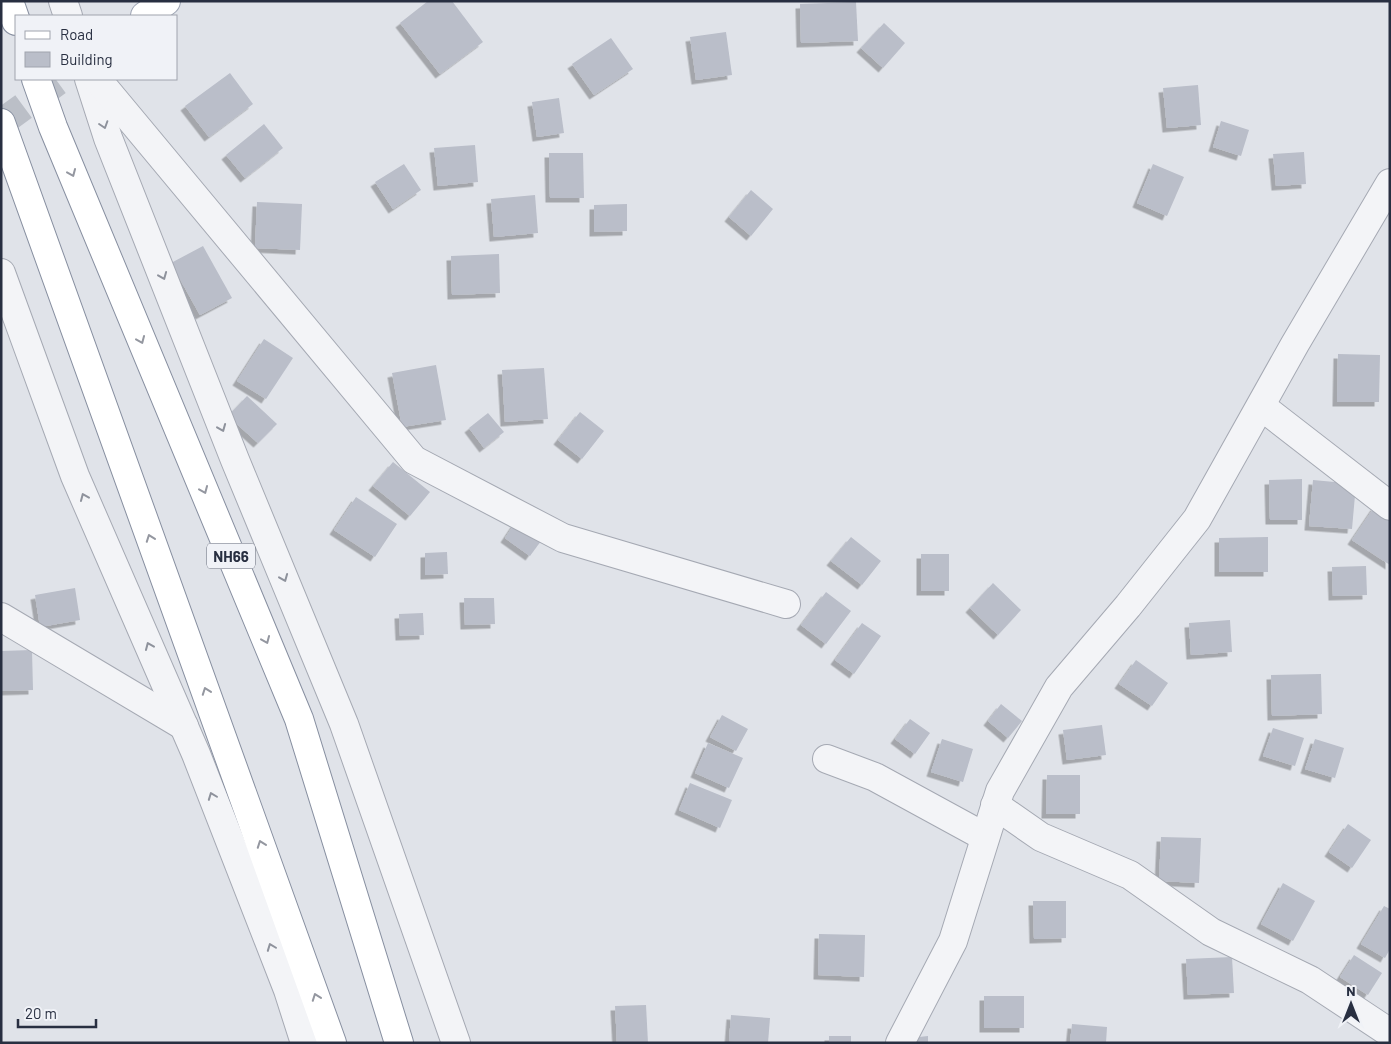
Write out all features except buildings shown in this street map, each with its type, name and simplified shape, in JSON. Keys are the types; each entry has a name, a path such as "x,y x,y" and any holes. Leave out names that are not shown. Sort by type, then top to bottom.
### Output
{"main road":[{"path":"9,1 15,18"},
{"path":"146,15 166,1"},
{"name":"NH66","path":"36,80 53,128 299,719 399,1043"},
{"path":"1,123 332,1043"}],"street":[{"path":"63,1 68,15"},
{"path":"89,80 108,138 235,460 344,724 456,1043"},
{"path":"99,80 414,460 563,538 786,604"},
{"path":"900,1043 953,941 1000,791 1059,687 1128,606 1197,518 1295,344 1390,183"},
{"path":"1,273 75,476 184,726 288,990 305,1043"},
{"path":"1261,406 1390,506"},
{"path":"1,617 184,726"},
{"path":"827,759 875,777 985,836"},
{"path":"995,805 1041,837 1130,875 1211,932 1310,980 1390,1033"}],"tunnel":[{"path":"1,123 60,80"}]}
